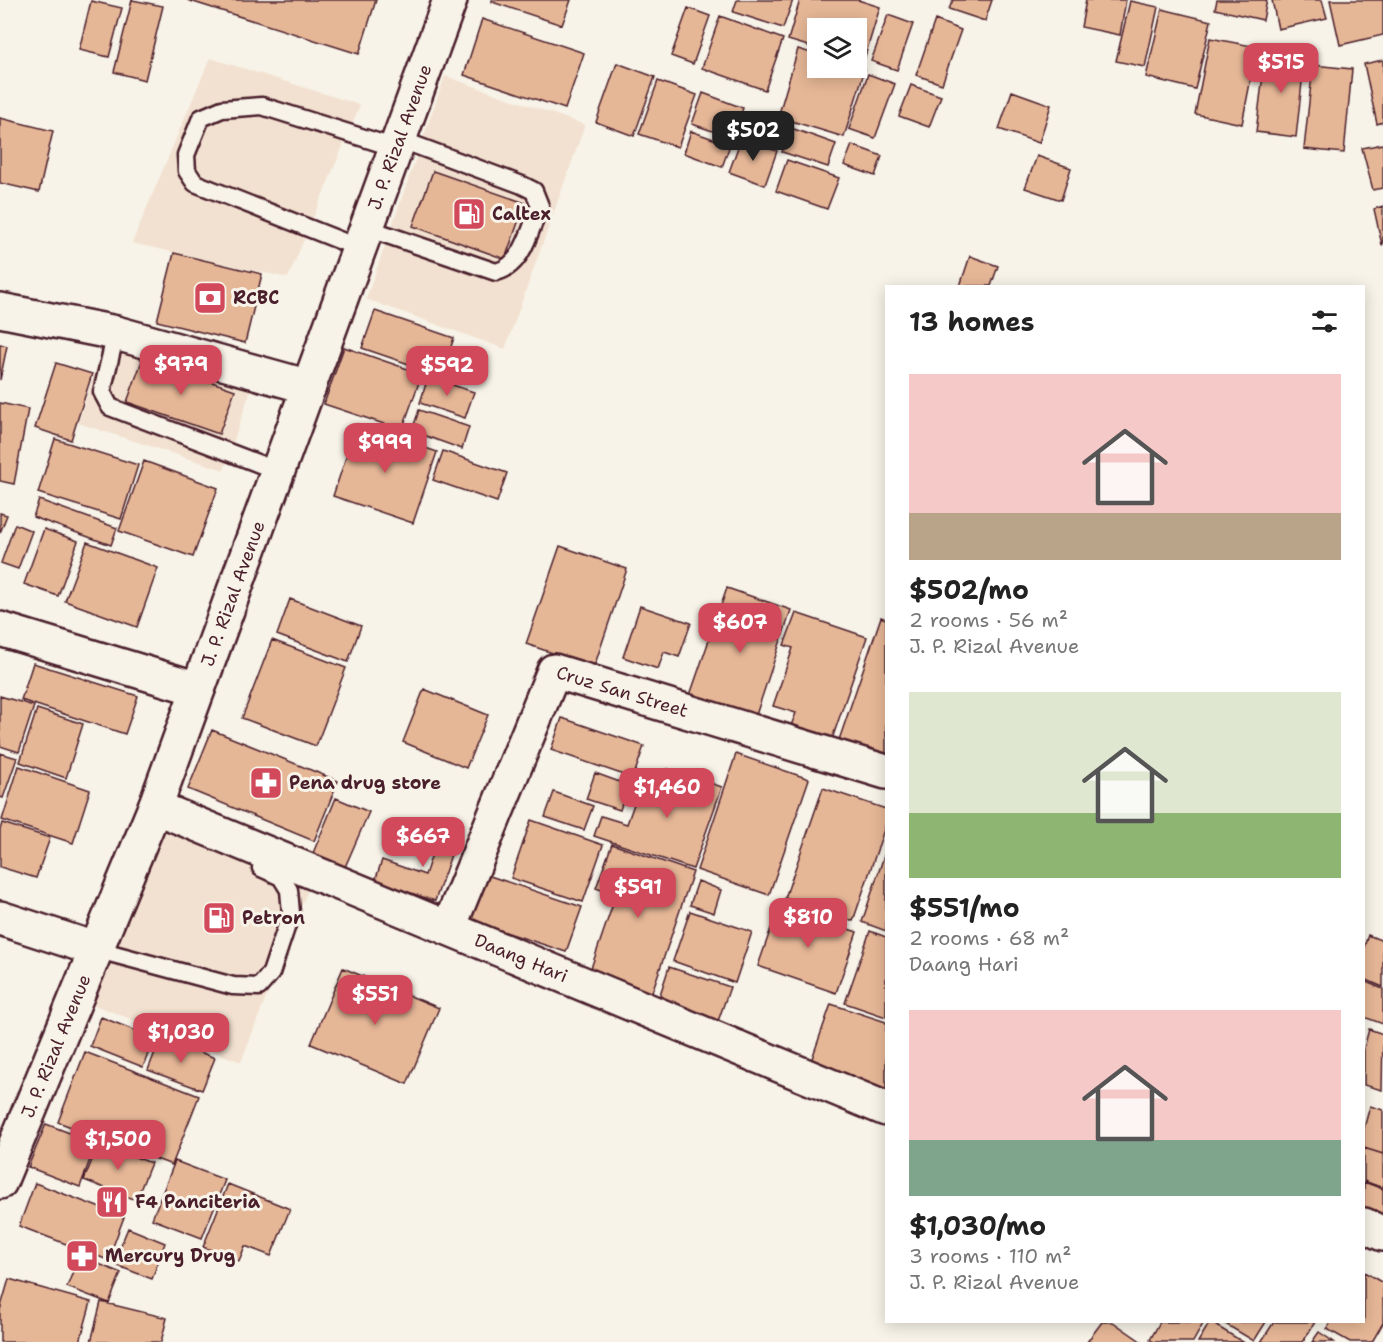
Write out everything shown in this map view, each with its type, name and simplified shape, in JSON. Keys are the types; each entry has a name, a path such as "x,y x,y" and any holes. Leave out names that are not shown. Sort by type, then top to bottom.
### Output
{"street":[{"name":"J. P. Rizal Avenue","path":"0,1182 152,815 450,0"},
{"path":"0,310 116,333 309,387"},
{"path":"0,629 198,689"},
{"name":"Cruz San Street","path":"449,927 554,671 885,772"},
{"name":"Daang Hari","path":"152,815 449,927 885,1109"},
{"path":"0,918 95,949"},
{"path":"1365,1225 1383,1234"}],"lane":[{"path":"262,106 398,144 522,185 534,191 540,206 520,254 508,270 496,272 363,238 195,183 187,171 186,155 201,118 222,109 262,106"},
{"path":"116,333 102,392 110,407 278,471"},
{"path":"95,949 233,986 259,987 271,973 291,913 289,890 281,877 188,838 152,815"}],"shaded area":[{"path":"210,58 360,105 288,278 132,243"},
{"path":"445,76 585,125 505,349 366,299"},
{"path":"106,339 252,386 224,470 78,423"},
{"path":"155,828 309,887 241,1062 87,1002"}],"building":[{"path":"132,0 163,6 145,80 114,72"},
{"path":"187,0 376,0 359,54"},
{"path":"492,0 571,0 562,25 492,2"},
{"path":"737,0 793,0 783,28 733,12"},
{"path":"800,0 858,0 880,7 867,50 867,18 807,18 807,46 788,40"},
{"path":"953,0 992,0 985,21 949,9"},
{"path":"1086,0 1126,0 1120,35 1081,27"},
{"path":"1217,0 1267,0 1263,20 1215,9"},
{"path":"1272,0 1322,0 1327,18 1278,29"},
{"path":"1330,0 1383,0 1383,35 1340,45"},
{"path":"91,1 122,8 109,57 79,50"},
{"path":"1130,1 1158,7 1145,67 1116,61"},
{"path":"688,8 710,16 693,64 671,56"},
{"path":"1162,9 1211,21 1195,89 1146,77"},
{"path":"888,15 913,24 897,70 871,61"},
{"path":"720,16 783,39 765,90 702,68"},
{"path":"482,19 584,53 565,109 464,75"},
{"path":"935,20 961,30 942,84 916,75"},
{"path":"1210,38 1257,47 1242,124 1195,114"},
{"path":"798,49 807,52 807,78 862,78 844,137 778,117"},
{"path":"1266,50 1305,55 1296,137 1256,132"},
{"path":"1383,60 1383,122 1377,124 1364,64"},
{"path":"617,63 655,77 634,136 596,122"},
{"path":"1313,65 1352,69 1344,153 1304,149"},
{"path":"868,74 895,84 875,138 849,129"},
{"path":"658,81 697,95 678,147 639,134"},
{"path":"911,85 941,96 929,127 899,116"},
{"path":"1012,91 1051,105 1039,143 999,129"},
{"path":"703,93 743,108 733,138 692,124"},
{"path":"0,118 53,131 39,192 0,183"},
{"path":"791,128 836,144 828,167 782,152"},
{"path":"691,131 730,145 722,167 684,153"},
{"path":"741,139 777,151 765,185 729,172"},
{"path":"1383,144 1383,188 1373,190 1362,148"},
{"path":"852,145 882,156 875,176 844,165"},
{"path":"1037,156 1071,168 1061,200 1025,188"},
{"path":"787,160 839,178 827,209 776,191"},
{"name":"Caltex","path":"433,171 525,203 505,259 413,226"},
{"path":"1383,206 1383,244 1382,245 1374,209"},
{"name":"RCBC","path":"174,253 262,274 245,343 157,321"},
{"path":"970,256 998,266 991,285 960,285"},
{"path":"375,311 454,338 441,375 362,348"},
{"path":"0,344 7,346 0,380"},
{"path":"344,347 422,374 402,430 324,404"},
{"path":"143,358 235,390 219,434 127,402"},
{"path":"56,363 92,374 71,440 35,428"},
{"path":"428,377 474,392 465,418 420,403"},
{"path":"0,403 28,409 14,484 0,481"},
{"path":"419,410 469,427 462,449 412,431"},
{"path":"357,424 437,452 413,523 333,496"},
{"path":"55,439 138,465 121,519 38,493"},
{"path":"443,451 507,473 497,502 433,480"},
{"path":"144,461 218,488 193,557 119,531"},
{"path":"39,500 117,528 111,545 33,517"},
{"path":"0,513 7,515 0,533"},
{"path":"15,524 32,531 18,569 1,563"},
{"path":"44,529 78,541 58,596 24,584"},
{"path":"87,542 158,568 137,627 65,601"},
{"path":"560,546 627,569 594,667 526,644"},
{"path":"727,588 791,610 754,721 689,698"},
{"path":"290,599 361,626 348,662 277,635"},
{"path":"640,606 691,623 679,657 664,652 658,669 623,657"},
{"path":"796,613 867,637 831,742 790,728 796,713 773,706 793,648 784,645"},
{"path":"881,617 885,619 885,756 839,740"},
{"path":"272,640 346,668 316,746 242,718"},
{"path":"33,663 138,696 125,734 21,700"},
{"path":"424,689 488,715 466,768 403,742"},
{"path":"0,696 34,706 19,752 0,746"},
{"path":"37,709 83,724 66,778 20,762"},
{"path":"562,718 644,746 633,778 551,750"},
{"path":"212,730 338,781 314,841 188,789"},
{"path":"0,753 17,758 3,798 0,797"},
{"path":"736,754 809,779 769,895 697,870"},
{"path":"19,766 90,790 73,843 2,820"},
{"path":"668,769 722,787 693,869 594,836 601,816 627,824 642,781 662,787"},
{"path":"595,773 628,785 620,810 586,799"},
{"path":"823,788 885,809 885,827 853,921 785,898"},
{"path":"554,792 593,806 584,830 545,817"},
{"path":"336,798 369,812 345,867 313,853"},
{"path":"531,820 603,845 583,902 511,878"},
{"path":"443,821 461,826 435,901 375,881 382,860 425,875"},
{"path":"2,823 50,838 36,878 0,867"},
{"path":"612,844 693,872 650,998 588,977 616,895 596,888"},
{"path":"885,853 885,931 862,922"},
{"path":"484,874 582,907 566,952 469,920"},
{"path":"698,881 721,890 714,913 690,905"},
{"path":"779,905 857,932 836,993 758,966"},
{"path":"690,911 752,932 735,983 673,961"},
{"path":"870,931 885,937 885,1017 845,1003"},
{"path":"1368,935 1383,941 1383,987 1365,979 1365,944"},
{"path":"669,967 730,987 716,1027 656,1007"},
{"path":"343,968 439,1008 407,1084 311,1044"},
{"path":"1365,981 1383,989 1383,1024 1365,1017"},
{"path":"831,1004 885,1022 885,1097 808,1070"},
{"path":"101,1017 154,1038 143,1067 90,1046"},
{"path":"1369,1029 1383,1034 1382,1090 1365,1085 1365,1044"},
{"path":"161,1037 215,1058 202,1090 148,1070"},
{"path":"85,1052 199,1096 172,1165 58,1122"},
{"path":"1370,1106 1383,1110 1383,1154 1365,1148 1365,1124"},
{"path":"46,1124 96,1143 80,1187 28,1167"},
{"path":"99,1143 151,1163 136,1200 84,1180"},
{"path":"1365,1148 1383,1154 1383,1188 1365,1181"},
{"path":"175,1161 225,1180 202,1238 152,1219"},
{"path":"1365,1182 1383,1189 1383,1227 1365,1221"},
{"path":"35,1183 124,1217 108,1260 19,1226"},
{"path":"228,1184 290,1209 271,1256 245,1246 239,1261 203,1247"},
{"path":"128,1228 165,1243 152,1279 113,1264"},
{"path":"79,1256 121,1273 109,1303 67,1287"},
{"path":"1365,1273 1383,1283 1383,1323 1372,1342 1350,1342 1327,1329 1330,1323 1365,1323"},
{"path":"9,1279 91,1302 80,1342 0,1342 0,1310"},
{"path":"101,1302 167,1318 161,1342 91,1342"},
{"path":"1101,1323 1114,1323 1142,1342 1087,1342"},
{"path":"1159,1323 1203,1323 1193,1342 1154,1342 1150,1340"},
{"path":"1209,1323 1212,1323 1243,1342 1198,1342"},
{"path":"1224,1323 1265,1323 1254,1341"},
{"path":"1273,1323 1314,1323 1303,1342 1261,1342"},
{"path":"1319,1332 1334,1342 1312,1342"}],"place":[{"name":"Caltex","path":"469,214"},
{"name":"RCBC","path":"210,298"},
{"name":"Pena drug store","path":"266,783"},
{"name":"Petron","path":"219,918"},
{"name":"F4 Panciteria","path":"112,1202"},
{"name":"Mercury Drug","path":"82,1256"}]}
